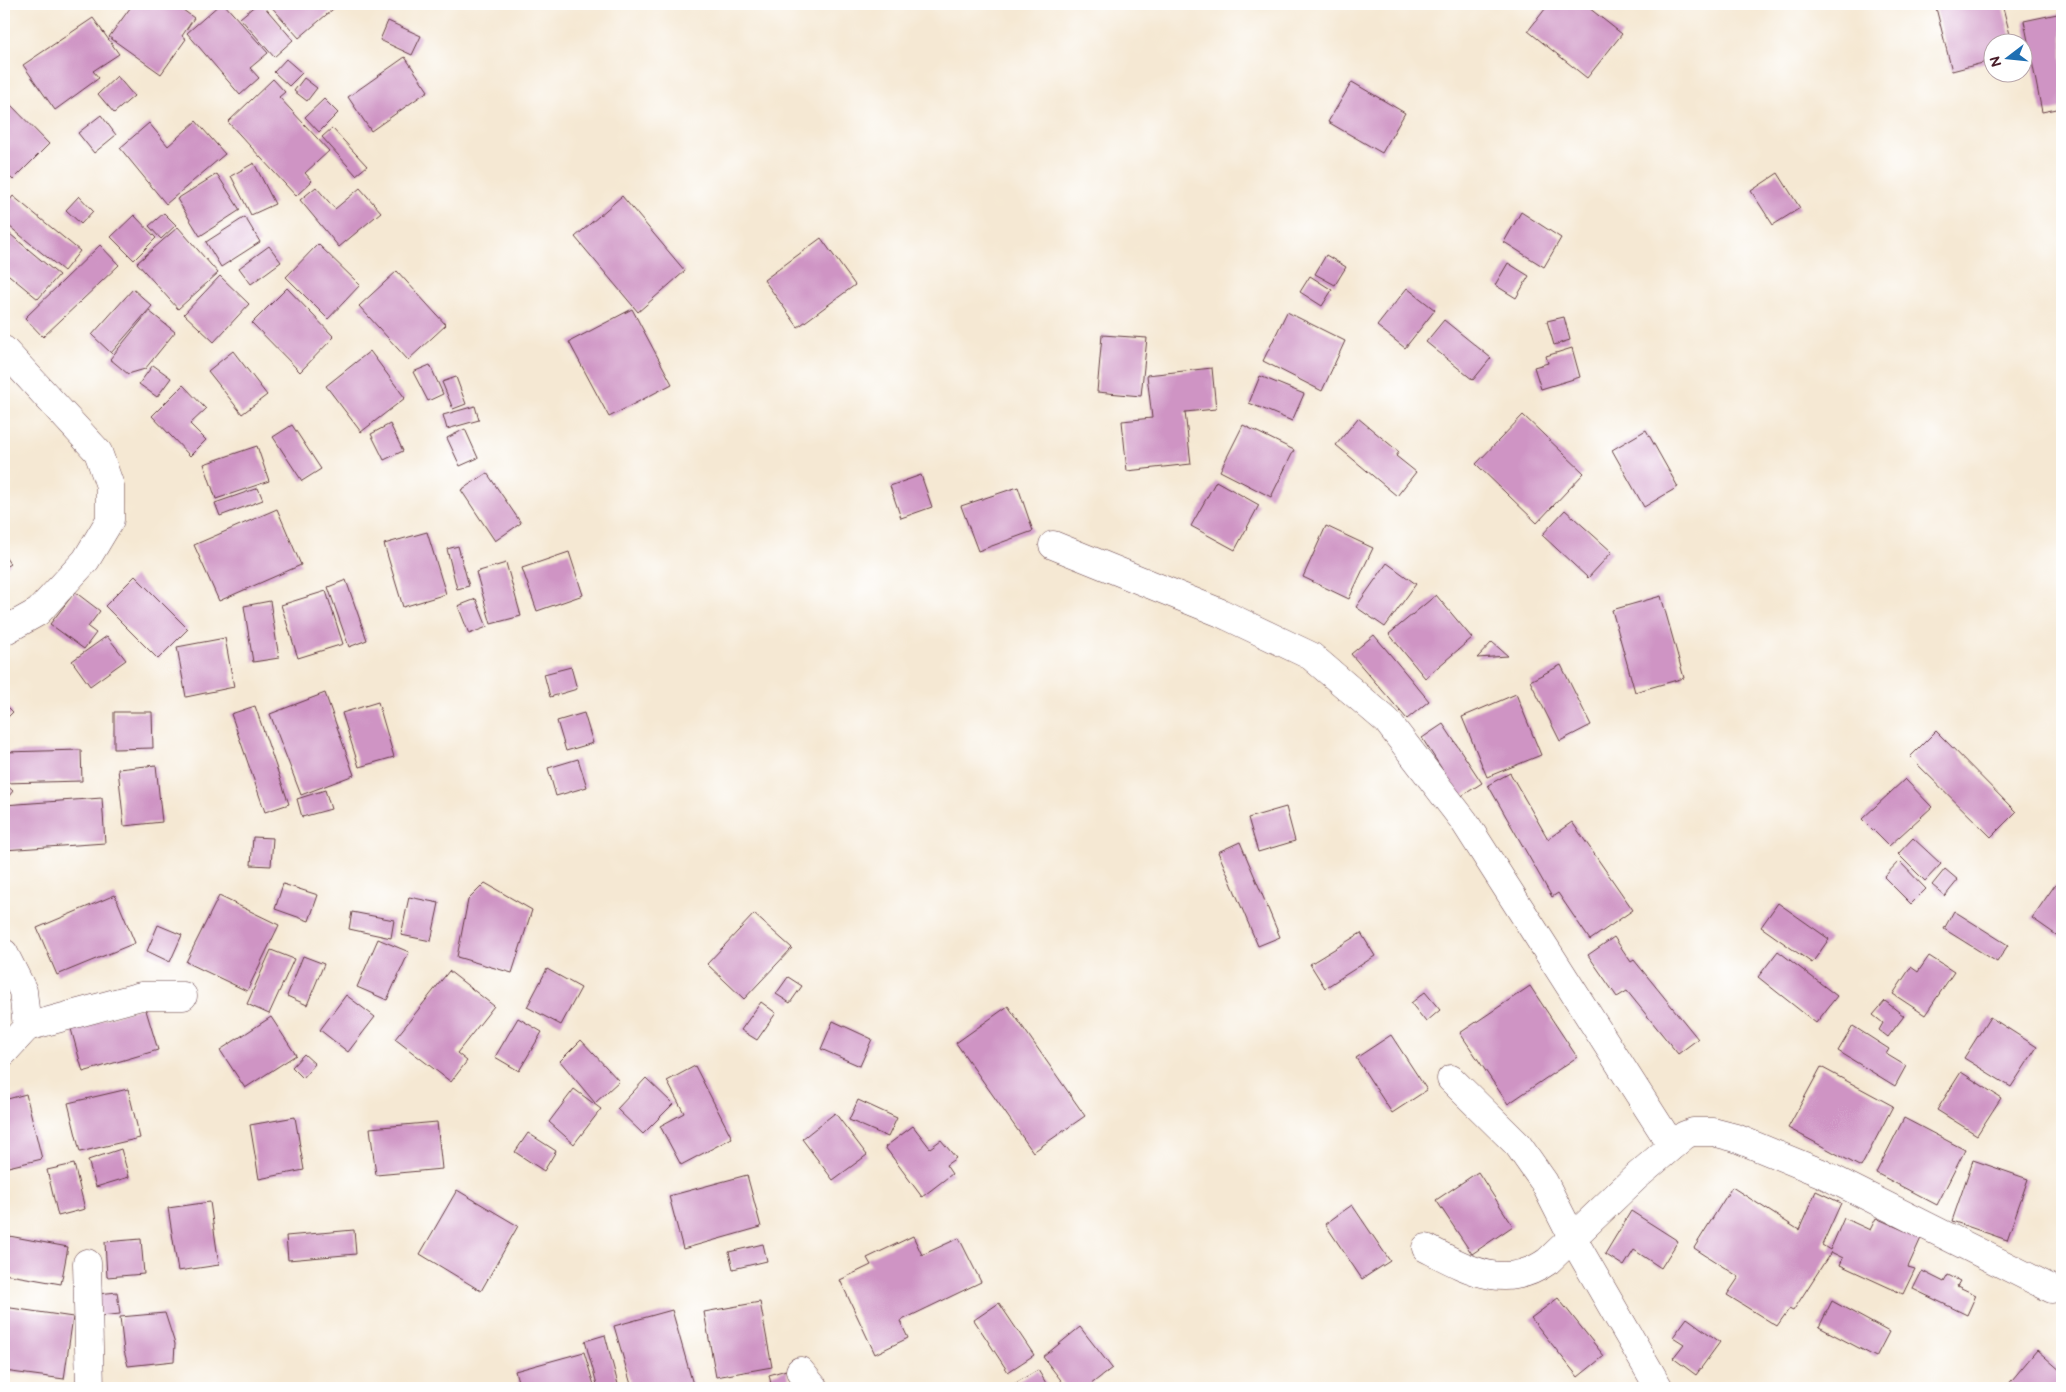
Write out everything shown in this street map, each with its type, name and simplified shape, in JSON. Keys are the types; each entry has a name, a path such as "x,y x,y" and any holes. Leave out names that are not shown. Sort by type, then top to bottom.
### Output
{"street":[{"path":"4,350 98,452 110,486 110,520 86,560 38,612 4,631"},
{"path":"1053,544 1221,613 1311,656 1387,721 1464,821 1672,1146"},
{"path":"4,953 23,991 28,1027"},
{"path":"4,1052 28,1027 142,996 183,996"},
{"path":"1451,1079 1518,1145 1544,1182 1573,1239 1658,1388"},
{"path":"1426,1248 1471,1271 1498,1276 1536,1270 1573,1239 1636,1177 1685,1135 1693,1132 1713,1132 1736,1138 1821,1173 2052,1289"},
{"path":"87,1263 90,1388"}],"building":[{"path":"133,4 175,4 194,18 182,36 186,39 161,74 109,37"},
{"path":"220,4 224,4 268,53 250,68 259,78 240,95 187,33"},
{"path":"257,4 262,4 293,40 274,57 240,18"},
{"path":"269,4 339,4 299,38"},
{"path":"1549,4 1584,4 1622,34 1587,78 1528,31"},
{"path":"1935,4 2002,4 2009,32 1984,32 1984,63 1952,71"},
{"path":"2062,13 2062,108 2042,112 2034,72 2034,32 2026,32 2024,21"},
{"path":"93,18 119,54 93,71 99,78 55,110 23,65"},
{"path":"388,21 421,36 412,55 380,40"},
{"path":"405,57 428,91 371,131 348,97"},
{"path":"286,59 302,73 289,86 274,72"},
{"path":"117,76 134,96 114,113 98,94"},
{"path":"304,78 317,88 307,101 294,91"},
{"path":"273,79 285,92 279,97 329,151 305,173 312,181 296,196 228,122"},
{"path":"1352,82 1405,113 1382,153 1328,122"},
{"path":"324,99 338,113 319,132 305,117"},
{"path":"8,102 49,144 13,180 4,171 4,107"},
{"path":"101,115 116,135 94,153 78,133"},
{"path":"196,121 225,154 166,204 120,148 149,123 168,146"},
{"path":"332,128 367,166 356,175 322,137"},
{"path":"254,163 275,204 251,215 231,176"},
{"path":"1778,173 1800,208 1773,225 1751,191"},
{"path":"217,174 240,210 200,236 177,199"},
{"path":"316,187 335,209 360,188 381,212 339,247 300,200"},
{"path":"13,196 80,251 64,271 4,222 4,208"},
{"path":"79,196 93,211 81,224 66,210"},
{"path":"622,196 685,271 638,312 575,237"},
{"path":"1521,212 1561,238 1544,267 1504,242"},
{"path":"164,213 176,225 161,239 149,226"},
{"path":"134,215 156,238 134,260 111,237"},
{"path":"245,217 260,242 221,267 206,242"},
{"path":"178,227 218,273 178,309 137,263"},
{"path":"4,229 59,275 38,299 4,271"},
{"path":"821,238 855,285 798,327 764,280"},
{"path":"318,244 360,285 328,319 286,277"},
{"path":"100,245 119,265 43,337 25,318"},
{"path":"269,246 281,262 251,284 239,268"},
{"path":"1326,255 1346,267 1335,285 1315,274"},
{"path":"1508,263 1529,276 1516,298 1495,285"},
{"path":"397,271 446,325 408,360 359,306"},
{"path":"220,276 249,304 214,342 184,314"},
{"path":"1310,276 1332,290 1322,306 1300,292"},
{"path":"287,288 334,337 300,372 252,323"},
{"path":"1407,288 1435,310 1405,348 1377,326"},
{"path":"133,289 152,306 111,353 92,335"},
{"path":"632,309 672,384 609,417 569,342"},
{"path":"149,311 175,332 145,369 128,374 110,359"},
{"path":"1287,312 1345,341 1322,391 1263,361"},
{"path":"1564,317 1570,340 1554,345 1547,321"},
{"path":"1444,320 1491,358 1473,380 1426,342"},
{"path":"1102,335 1147,338 1141,396 1097,392"},
{"path":"1572,348 1580,377 1541,389 1534,367 1548,363 1546,356"},
{"path":"233,351 267,395 242,414 208,371"},
{"path":"370,351 405,398 361,432 326,386"},
{"path":"153,365 171,378 157,397 139,384"},
{"path":"430,365 443,394 428,401 413,372"},
{"path":"1212,368 1216,409 1185,412 1191,464 1127,471 1122,421 1152,418 1147,375"},
{"path":"1260,376 1304,394 1292,421 1249,403"},
{"path":"456,377 466,404 453,409 442,382"},
{"path":"183,385 206,409 190,424 206,440 190,456 152,416"},
{"path":"475,406 479,420 447,429 443,415"},
{"path":"1523,415 1584,473 1537,523 1476,464"},
{"path":"1358,418 1399,452 1396,456 1416,472 1397,496 1336,445"},
{"path":"390,424 403,451 384,460 371,434"},
{"path":"292,425 321,469 302,481 273,437"},
{"path":"1243,425 1294,450 1271,497 1220,471"},
{"path":"465,429 478,458 460,466 447,438"},
{"path":"1646,430 1678,487 1644,507 1612,450"},
{"path":"257,446 269,481 216,499 204,464"},
{"path":"487,473 521,523 495,541 461,490"},
{"path":"921,475 932,507 901,518 890,486"},
{"path":"1216,481 1259,505 1235,550 1191,526"},
{"path":"1018,487 1033,531 978,551 961,506"},
{"path":"258,488 263,500 220,516 215,503"},
{"path":"277,509 301,565 219,601 194,545"},
{"path":"1565,510 1612,552 1588,578 1542,535"},
{"path":"1326,526 1373,548 1349,599 1303,577"},
{"path":"427,532 446,594 403,607 384,544"},
{"path":"458,546 469,586 457,589 447,549"},
{"path":"569,552 583,595 537,611 522,568"},
{"path":"4,555 10,564 4,568"},
{"path":"506,563 521,616 491,624 476,572"},
{"path":"1387,563 1416,584 1385,627 1356,607"},
{"path":"135,576 188,629 158,659 105,606"},
{"path":"346,580 367,640 349,647 328,587"},
{"path":"326,591 343,644 298,658 281,605"},
{"path":"75,592 100,611 88,627 96,633 84,649 50,624"},
{"path":"1436,595 1472,638 1425,678 1389,634"},
{"path":"1661,596 1684,678 1635,692 1612,610"},
{"path":"476,599 487,627 469,634 458,606"},
{"path":"270,601 279,658 253,662 244,606"},
{"path":"1374,635 1429,701 1407,719 1351,654"},
{"path":"107,636 126,660 90,686 72,661"},
{"path":"225,638 234,687 186,697 177,647"},
{"path":"1492,642 1508,656 1477,658"},
{"path":"1561,665 1591,725 1560,741 1530,681"},
{"path":"571,667 577,689 550,697 544,674"},
{"path":"325,693 354,775 301,795 270,714"},
{"path":"1516,694 1541,755 1487,777 1462,717"},
{"path":"378,702 394,757 359,767 342,713"},
{"path":"6,705 13,712 4,721 4,706"},
{"path":"255,706 289,804 265,812 231,714"},
{"path":"114,712 152,712 153,748 114,749"},
{"path":"584,713 593,743 566,751 557,721"},
{"path":"1443,724 1482,783 1460,797 1422,738"},
{"path":"1936,731 2016,812 1991,837 1910,757"},
{"path":"81,750 82,781 4,783 4,752"},
{"path":"578,759 587,787 556,796 548,768"},
{"path":"156,765 162,822 124,826 118,769"},
{"path":"1510,773 1548,839 1572,822 1633,910 1590,940 1558,893 1552,897 1488,785"},
{"path":"1905,779 1932,807 1889,846 1862,819"},
{"path":"4,783 13,791 4,802"},
{"path":"325,790 331,809 302,817 297,799"},
{"path":"102,798 105,843 4,850 4,805"},
{"path":"1286,807 1295,841 1258,852 1248,818"},
{"path":"253,837 273,838 271,866 251,865"},
{"path":"1913,838 1941,864 1925,881 1898,854"},
{"path":"1240,842 1280,937 1258,946 1218,852"},
{"path":"1899,861 1926,889 1911,904 1884,877"},
{"path":"1945,869 1958,880 1945,896 1932,885"},
{"path":"485,883 532,910 512,973 457,957 468,900"},
{"path":"283,884 318,895 309,921 275,909"},
{"path":"2055,885 2062,890 2062,939 2032,918"},
{"path":"115,895 135,943 57,975 37,928"},
{"path":"219,896 279,925 247,991 186,962"},
{"path":"409,897 439,903 431,941 401,935"},
{"path":"1778,903 1829,939 1812,963 1761,927"},
{"path":"1954,911 2008,945 1997,962 1944,929"},
{"path":"352,912 394,920 391,938 349,929"},
{"path":"754,914 792,948 744,999 707,964"},
{"path":"158,925 182,935 170,962 147,951"},
{"path":"1361,933 1375,956 1325,988 1310,964"},
{"path":"1614,937 1631,962 1634,960 1698,1039 1678,1054 1627,991 1617,997 1588,955"},
{"path":"378,939 409,952 387,1000 357,987"},
{"path":"271,950 294,959 269,1014 247,1004"},
{"path":"1778,951 1837,996 1816,1023 1758,977"},
{"path":"303,956 324,964 307,1005 287,996"},
{"path":"1929,956 1954,972 1925,1015 1893,994 1911,967 1918,972"},
{"path":"547,969 581,988 561,1025 527,1007"},
{"path":"449,971 494,1006 457,1053 467,1061 451,1082 395,1039"},
{"path":"788,977 802,986 790,1003 776,994"},
{"path":"1530,986 1577,1057 1508,1104 1460,1033"},
{"path":"1425,992 1440,1010 1426,1022 1411,1003"},
{"path":"346,995 375,1017 348,1052 320,1030"},
{"path":"1885,1001 1904,1016 1888,1037 1879,1030 1883,1023 1873,1015"},
{"path":"761,1002 776,1013 757,1040 741,1030"},
{"path":"1008,1006 1085,1116 1033,1152 956,1043"},
{"path":"145,1007 158,1050 83,1072 71,1029"},
{"path":"271,1017 296,1055 245,1088 220,1050"},
{"path":"1990,1017 2037,1047 2011,1087 1964,1058"},
{"path":"518,1018 542,1032 519,1071 495,1057"},
{"path":"833,1021 872,1039 860,1066 821,1049"},
{"path":"1853,1026 1889,1049 1886,1054 1906,1066 1895,1086 1838,1051"},
{"path":"1391,1035 1427,1090 1392,1113 1356,1058"},
{"path":"581,1040 619,1081 595,1103 560,1061"},
{"path":"304,1054 315,1064 303,1078 292,1067"},
{"path":"695,1066 732,1138 681,1165 660,1126 684,1113 667,1081"},
{"path":"1821,1067 1893,1106 1861,1167 1788,1128"},
{"path":"1961,1072 2001,1098 1977,1135 1937,1110"},
{"path":"646,1078 673,1104 643,1134 617,1109"},
{"path":"128,1089 140,1138 80,1152 68,1103"},
{"path":"574,1089 601,1109 574,1144 549,1122"},
{"path":"26,1094 42,1159 4,1168 4,1100"},
{"path":"858,1100 897,1118 888,1137 849,1120"},
{"path":"835,1113 867,1155 833,1180 802,1139"},
{"path":"295,1117 304,1170 259,1179 250,1125"},
{"path":"1904,1118 1965,1150 1937,1205 1876,1173"},
{"path":"437,1122 442,1169 376,1175 370,1128"},
{"path":"913,1126 930,1148 941,1140 956,1158 946,1165 952,1174 922,1197 885,1147"},
{"path":"528,1133 556,1151 544,1171 515,1152"},
{"path":"121,1149 129,1177 96,1187 88,1160"},
{"path":"1973,1160 2028,1179 2007,1240 1952,1221"},
{"path":"74,1164 85,1209 58,1216 47,1170"},
{"path":"1478,1172 1513,1226 1472,1254 1436,1200"},
{"path":"747,1175 761,1227 683,1249 669,1196"},
{"path":"1732,1187 1799,1230 1816,1191 1841,1203 1822,1245 1830,1250 1844,1218 1870,1230 1876,1218 1921,1238 1908,1267 1915,1269 1903,1294 1840,1265 1843,1258 1831,1252 1793,1311 1789,1309 1777,1326 1727,1295 1739,1277 1694,1248"},
{"path":"457,1190 518,1226 481,1291 420,1254"},
{"path":"210,1202 219,1265 178,1271 168,1208"},
{"path":"1352,1205 1390,1261 1362,1279 1325,1224"},
{"path":"1631,1211 1678,1241 1661,1268 1634,1250 1624,1266 1605,1254"},
{"path":"354,1230 356,1254 288,1260 286,1236"},
{"path":"4,1235 68,1247 61,1284 4,1274"},
{"path":"913,1236 922,1255 959,1238 981,1282 900,1321 908,1338 875,1354 840,1280 871,1265 867,1258"},
{"path":"141,1239 144,1274 107,1277 105,1242"},
{"path":"763,1244 767,1261 733,1269 729,1252"},
{"path":"1922,1271 1944,1282 1948,1275 1960,1281 1957,1286 1976,1295 1967,1315 1913,1289"},
{"path":"117,1292 120,1314 100,1316 98,1294"},
{"path":"1558,1298 1604,1356 1578,1377 1531,1318"},
{"path":"1832,1301 1889,1332 1876,1357 1819,1327"},
{"path":"760,1302 772,1367 716,1377 704,1312"},
{"path":"999,1303 1034,1355 1008,1372 974,1320"},
{"path":"4,1307 73,1317 64,1379 4,1371"},
{"path":"672,1310 694,1388 632,1388 614,1326"},
{"path":"165,1313 175,1344 174,1361 128,1366 124,1351 120,1317"},
{"path":"1687,1318 1720,1342 1696,1375 1673,1358 1684,1344 1673,1337"},
{"path":"1080,1327 1112,1368 1086,1388 1067,1388 1043,1357"},
{"path":"605,1335 619,1388 598,1388 585,1341"},
{"path":"2037,1350 2062,1372 2062,1388 2010,1388 2007,1386"},
{"path":"584,1352 595,1388 520,1388 515,1371"},
{"path":"786,1370 791,1388 772,1388 769,1375"},
{"path":"1038,1370 1049,1388 1007,1388"}]}
